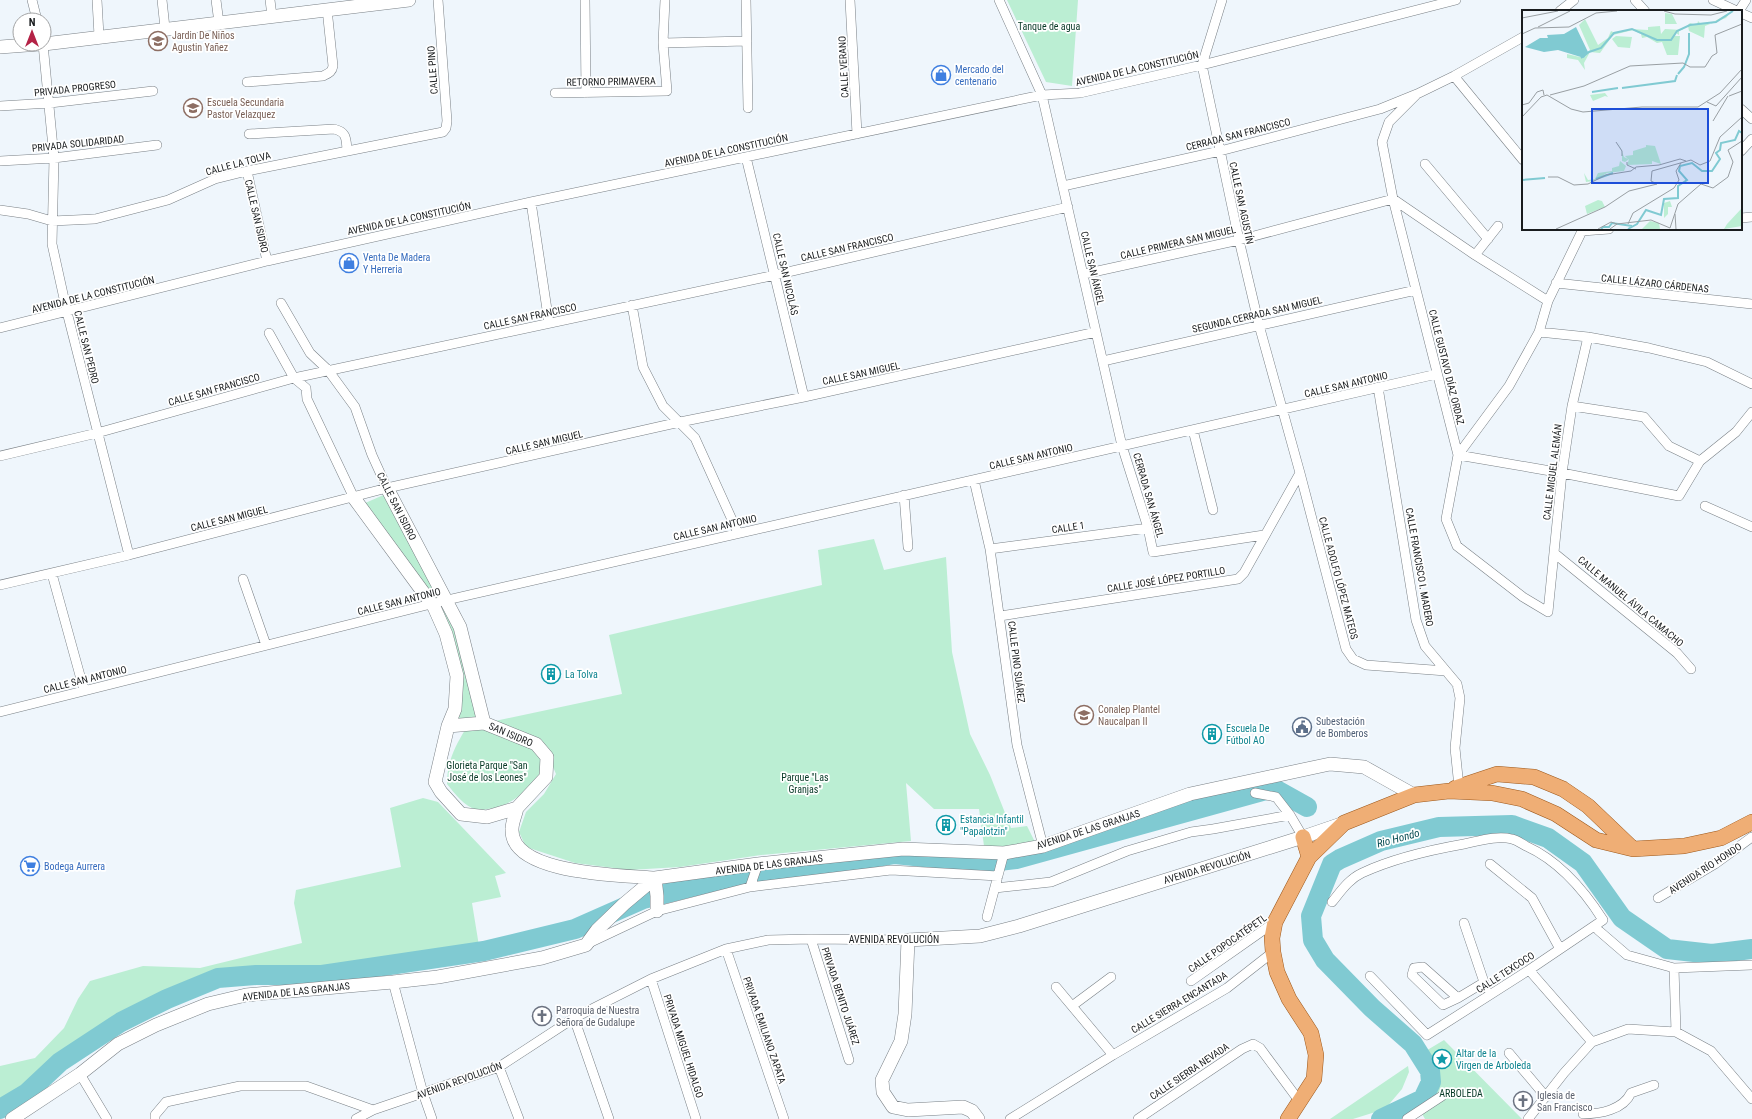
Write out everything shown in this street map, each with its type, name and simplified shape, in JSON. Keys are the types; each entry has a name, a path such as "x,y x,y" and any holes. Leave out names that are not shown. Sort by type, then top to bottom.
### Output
{"main road":[{"name":"AVENIDA REVOLUCIÓN","path":"1344,822 1414,795 1454,789 1497,774 1534,777 1563,789 1588,806 1633,850"},
{"name":"AVENIDA REVOLUCIÓN","path":"1454,789 1492,793 1522,799 1556,814 1596,840 1633,850"},
{"path":"1288,1119 1314,1079 1316,1055 1311,1033 1289,999 1277,972 1272,938 1275,922 1309,857 1344,822"},
{"path":"1633,850 1684,846 1721,838 1752,822"},
{"path":"1303,837 1309,857"}],"street":[{"path":"32,0 35,12"},
{"path":"97,0 99,36"},
{"path":"162,0 166,28"},
{"path":"216,0 219,23"},
{"path":"270,0 272,16"},
{"path":"52,43 327,9 353,3 409,0"},
{"name":"CALLE PINO","path":"438,0 447,121 446,128 443,132 438,134"},
{"path":"585,0 586,93"},
{"path":"665,0 664,43 747,41"},
{"path":"746,0 748,108"},
{"name":"CALLE VERANO","path":"850,0 857,134"},
{"name":"CALLE SAN ÁNGEL","path":"999,0 1042,95 1122,446"},
{"name":"CALLE SAN AGUSTÍN","path":"1222,0 1202,65 1258,325 1282,410"},
{"name":"AVENIDA DE LA CONSTITUCIÓN","path":"0,328 267,261 531,202 1042,95 1080,93 1202,65 1456,0"},
{"path":"1561,10 1574,0"},
{"path":"1635,0 1644,10"},
{"path":"1713,0 1735,10"},
{"path":"1740,10 1746,0"},
{"path":"247,82 323,76 329,74 334,66 327,9"},
{"path":"1742,13 1752,18"},
{"name":"CERRADA SAN FRANCISCO","path":"1063,186 1220,151 1380,109 1454,76 1522,38"},
{"name":"RETORNO PRIMAVERA","path":"555,93 667,91 664,43"},
{"path":"0,47 12,46"},
{"name":"CALLE SAN PEDRO","path":"45,52 54,158 52,244 67,312 129,555"},
{"path":"1454,76 1522,159"},
{"name":"PRIVADA PROGRESO","path":"0,106 50,103 153,91"},
{"name":"CALLE GUSTAVO DÍAZ ORDAZ","path":"1416,94 1389,122 1382,142 1393,199 1436,374 1458,455 1446,519 1457,546 1524,597 1548,612"},
{"path":"1742,110 1752,119"},
{"path":"250,134 334,129 344,133 346,137 347,150"},
{"name":"CALLE LA TOLVA","path":"0,210 28,214 52,221 102,217 168,200 215,179 247,171 347,150 438,134"},
{"path":"1742,150 1752,139"},
{"name":"PRIVADA SOLIDARIDAD","path":"0,161 54,158 157,145"},
{"name":"CALLE SAN NICOLÁS","path":"746,157 804,397"},
{"path":"1426,164 1488,239"},
{"name":"CALLE SAN ISIDRO","path":"247,171 267,261"},
{"path":"1393,199 1475,255 1548,301"},
{"name":"CALLE PRIMERA SAN MIGUEL","path":"1084,274 1239,240 1393,199"},
{"path":"531,202 549,323"},
{"name":"CALLE SAN FRANCISCO","path":"0,456 97,433 294,378 328,370 775,275 1068,207"},
{"path":"1742,218 1752,217"},
{"path":"1475,255 1498,226"},
{"path":"1599,230 1583,230 1548,301 1539,332 1509,386 1458,455 1562,473 1679,496 1700,461 1736,432 1752,412"},
{"name":"CALLE LÁZARO CÁRDENAS","path":"1556,283 1752,304"},
{"name":"SEGUNDA CERRADA SAN MIGUEL","path":"1103,361 1416,290"},
{"name":"CALLE SAN ISIDRO","path":"280,304 310,353 328,370 355,407 372,455 387,488 460,627 484,723"},
{"path":"632,305 643,367 663,406 695,438 738,533"},
{"name":"CALLE SAN MIGUEL","path":"0,585 129,555 354,498 387,488 680,422 804,397 1096,332"},
{"path":"1539,332 1588,337 1649,348 1707,362 1752,384"},
{"path":"269,333 294,378 306,388 307,399 354,498 432,604 446,634 457,676 455,709 448,726 435,782 441,792 461,814 487,817 517,808"},
{"name":"CALLE MIGUEL ALEMÁN","path":"1548,612 1562,473 1572,406 1588,337"},
{"name":"CALLE SAN ANTONIO","path":"0,712 447,600 1436,374"},
{"name":"CALLE FRANCISCO I. MADERO","path":"1378,387 1416,620 1425,646 1457,684 1460,698 1455,748 1454,789"},
{"path":"1572,406 1644,417 1669,446 1700,461"},
{"name":"CALLE ADOLFO LÓPEZ MATEOS","path":"1282,410 1346,650 1353,660 1366,665 1446,671"},
{"path":"1193,430 1213,510"},
{"name":"CERRADA SAN ÁNGEL","path":"1122,446 1148,528 1153,552 1264,535"},
{"name":"CALLE JOSÉ LÓPEZ PORTILLO","path":"1000,616 1234,580 1244,573 1300,473"},
{"name":"CALLE PINO SUÁREZ","path":"974,480 990,549 1017,745 1043,846"},
{"path":"904,495 908,547"},
{"path":"1705,506 1752,527"},
{"name":"CALLE 1","path":"990,549 1148,528"},
{"name":"CALLE MANUEL ÁVILA CAMACHO","path":"1554,553 1677,653 1691,670"},
{"path":"52,574 84,690"},
{"path":"243,579 266,645"},
{"name":"SAN ISIDRO","path":"448,726 484,723 536,744 547,757 546,777 517,808"},
{"name":"AVENIDA DE LAS GRANJAS","path":"517,808 512,829 515,841 527,856 548,865 656,887 758,864 903,849 1003,854 1043,846 1190,794 1330,764 1364,767 1414,795"},
{"path":"1255,794 1276,797 1290,815 1303,837"},
{"path":"995,888 1051,882 1127,851 1191,832 1290,815"},
{"name":"AVENIDA REVOLUCIÓN","path":"356,1119 373,1110 499,1067 574,1018 651,979 726,949 768,940 908,940 980,936 1019,926 1303,837 1344,822"},
{"name":"AVENIDA RÍO HONDO","path":"1658,898 1715,864 1752,837"},
{"name":"CALLE TEXCOCO","path":"1332,902 1346,884 1361,873 1392,862 1426,851 1490,838 1512,839 1538,851 1558,866 1589,898 1603,920 1529,970 1427,1035 1370,976"},
{"path":"987,917 1003,854"},
{"path":"750,887 758,864"},
{"path":"1490,864 1532,898 1560,949"},
{"name":"AVENIDA DE LAS GRANJAS","path":"12,1119 80,1074 118,1044 156,1025 208,1004 254,994 393,982 458,974 542,958 586,945 657,911 750,887 890,870 998,876"},
{"path":"586,945 597,930 624,904 656,887 657,911"},
{"name":"CALLE POPOCATÉPETL","path":"1191,981 1275,922"},
{"path":"1464,923 1483,983 1490,994"},
{"path":"1596,926 1598,930 1627,955 1674,968 1752,965"},
{"name":"PRIVADA BENITO JUÁREZ","path":"811,939 850,1060"},
{"path":"908,940 905,1014 900,1041 882,1080 883,1092 893,1107 908,1110 963,1107 972,1111 978,1119"},
{"name":"PRIVADA EMILIANO ZAPATA","path":"726,949 784,1119"},
{"name":"CALLE SIERRA ENCANTADA","path":"1010,1119 1113,1055 1227,988 1273,952"},
{"path":"1458,998 1423,967 1414,968 1412,975 1443,1005 1458,998 1483,983"},
{"path":"1674,968 1676,1032"},
{"path":"1529,970 1592,1042"},
{"path":"1072,1006 1111,977"},
{"name":"PRIVADA MIGUEL HIDALGO","path":"651,979 696,1119"},
{"path":"393,982 423,1093 432,1119"},
{"path":"1056,987 1113,1055"},
{"path":"574,1018 609,1119"},
{"path":"1528,1119 1592,1042 1628,1029 1676,1032 1711,1051 1752,1099"},
{"name":"CALLE SIERRA NEVADA","path":"1139,1119 1242,1049 1253,1044 1260,1048 1300,1102"},
{"path":"1509,1053 1546,1097"},
{"path":"499,1067 518,1119"},
{"path":"80,1074 107,1119"},
{"path":"1583,1114 1598,1114 1616,1107 1628,1100 1632,1093 1654,1085"},
{"path":"155,1119 156,1115 166,1102 240,1086 306,1086 373,1110"},
{"path":"1407,1119 1442,1096"}],"green space":[{"name":"Tanque de agua","path":"1007,0 1078,0 1072,86 1046,82"},
{"path":"388,493 447,599 484,723 448,726 457,675 426,604 363,504"},
{"name":"Parque \"Las Granjas\"","path":"874,539 884,570 946,557 952,652 970,734 990,775 1011,828 1027,826 1035,842 1001,847 984,846 979,809 934,809 906,783 911,841 761,855 680,867 629,870 575,863 526,847 519,832 526,812 544,794 556,774 541,739 495,721 622,694 609,635 822,585 818,550"},
{"name":"Glorieta Parque \"San José de los Leones\"","path":"487,728 532,747 541,758 542,772 525,791 511,801 496,808 477,810 468,806 457,796 447,784 447,776 452,756 465,730"},
{"path":"423,798 438,802 506,873 495,876 501,897 472,903 479,946 432,952 382,963 321,970 256,971 216,974 119,1018 60,1059 25,1091 0,1105 0,1066 35,1058 64,1028 78,999 90,981 143,966 200,968 302,943 294,903 296,890 401,867 390,808"},
{"name":"ARBOLEDA","path":"1444,1040 1522,1119 1425,1119 1421,1112 1432,1105 1436,1077 1435,1072 1424,1052"},
{"path":"1408,1066 1409,1072 1402,1089 1385,1109 1353,1119 1330,1119"}],"waterway":[{"path":"0,1109 27,1093 60,1062 121,1022 167,999 218,978 256,975 322,975 484,951 575,929 643,899 736,876 773,875 895,854 981,863 1016,859 1273,788 1307,807"},
{"name":"Rio Hondo","path":"1381,1119 1423,1099 1431,1082 1430,1071 1413,1044 1372,1008 1325,960 1313,940 1311,916 1332,864 1340,859 1381,841 1439,827 1512,825 1548,838 1583,863 1622,918 1667,949 1712,954 1752,949"}],"place":[{"name":"Jardin De Niños Agustin Yañez","path":"158,41"},
{"name":"Mercado del centenario","path":"941,75"},
{"name":"Escuela Secundaria Pastor Velazquez","path":"193,108"},
{"name":"Venta De Madera Y Herreria","path":"349,263"},
{"name":"La Tolva","path":"551,674"},
{"name":"Conalep Plantel Naucalpan II","path":"1084,715"},
{"name":"Subestación de Bomberos","path":"1302,727"},
{"name":"Escuela De Fútbol AO","path":"1212,734"},
{"name":"Estancia Infantil \"Papalotzin\"","path":"946,825"},
{"name":"Bodega Aurrera","path":"30,866"},
{"name":"Parroquia de Nuestra Señora de Gudalupe","path":"542,1016"},
{"name":"Altar de la Virgen de Arboleda","path":"1442,1059"},
{"name":"Iglesia de San Francisco","path":"1523,1101"}]}
